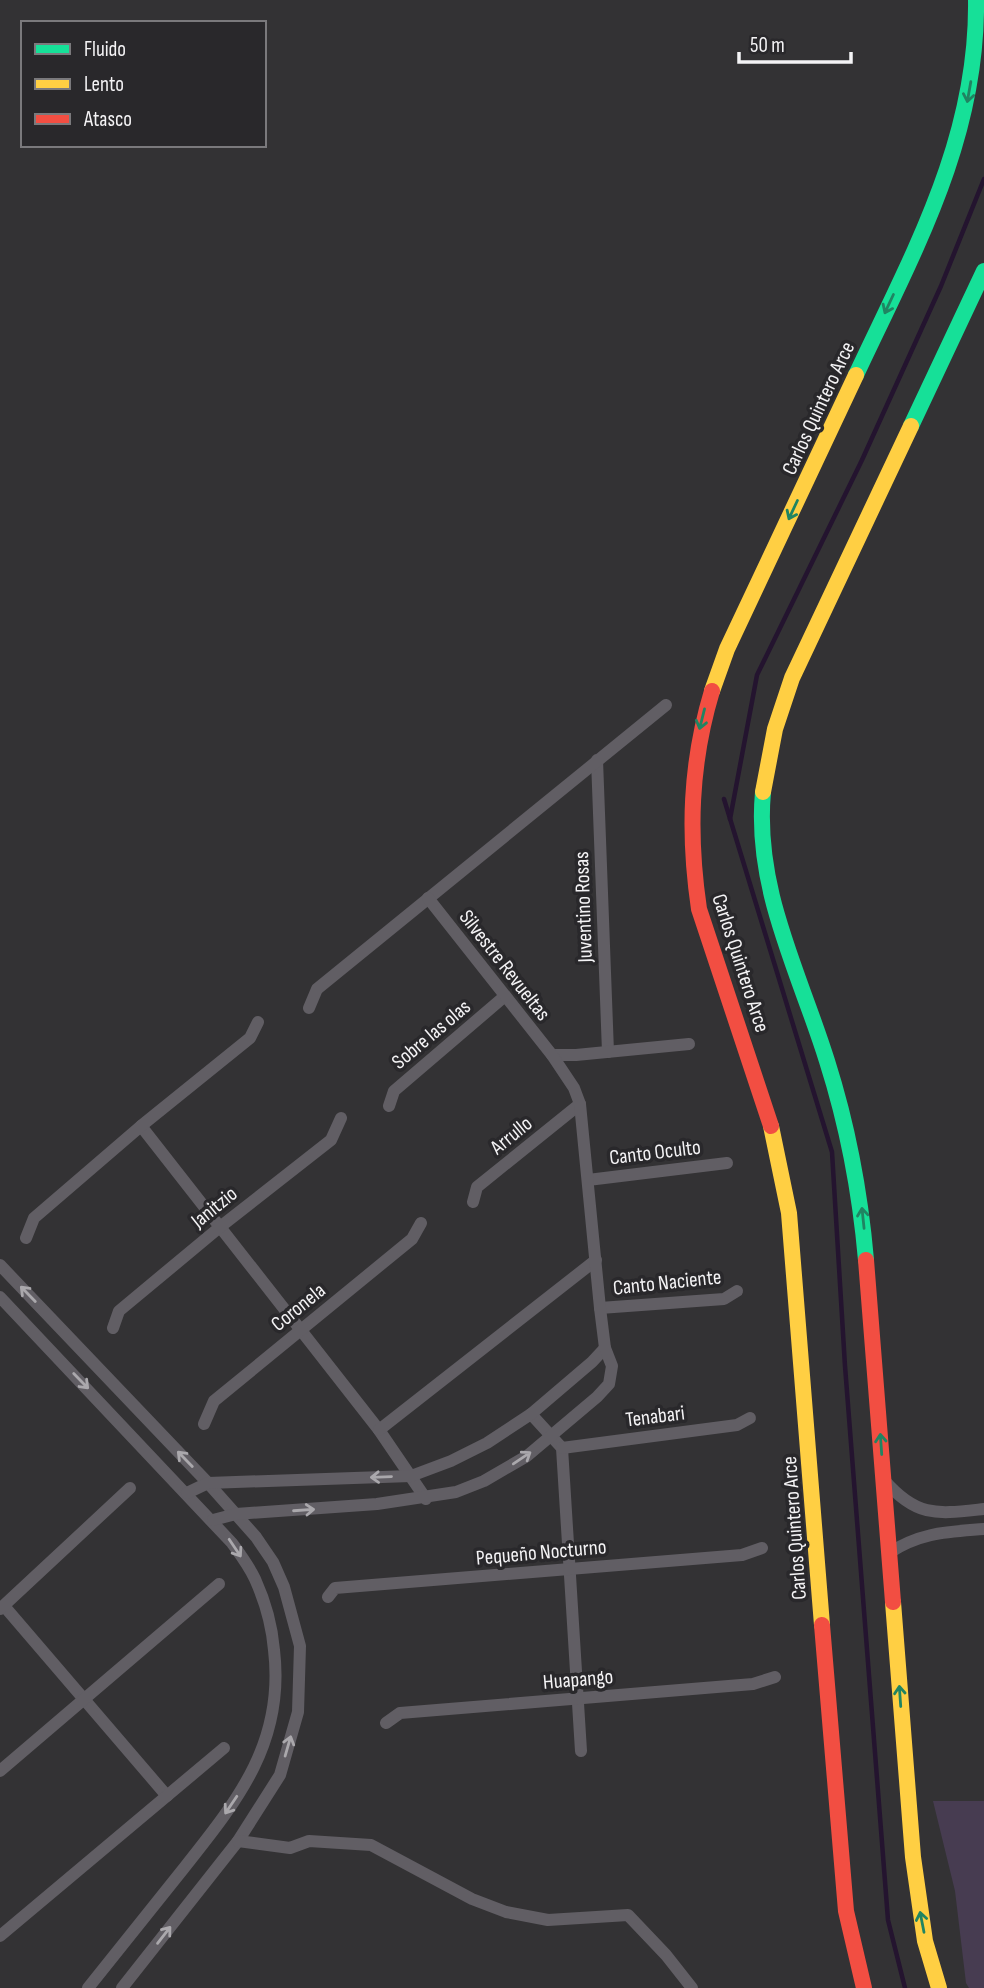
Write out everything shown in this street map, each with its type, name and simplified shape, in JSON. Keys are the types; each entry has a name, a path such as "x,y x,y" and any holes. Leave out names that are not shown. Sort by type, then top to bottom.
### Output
{"main road":[{"name":"Carlos Quintero Arce","path":"864,1988 846,1911 841,1864 789,1213 769,1114 699,909 693,877 690,810 696,744 722,659 936,204 951,166 971,86 976,0"},
{"path":"939,1988 925,1941 917,1900 861,1202 838,1094 769,891 762,839 764,784 774,730 792,678 984,271"}],"street":[{"path":"309,1008 317,989 666,705"},
{"name":"Juventino Rosas","path":"597,760 608,1052"},
{"name":"Silvestre Revueltas","path":"428,898 552,1055 574,1087 580,1104"},
{"name":"Sobre las olas","path":"389,1106 394,1091 505,996"},
{"path":"26,1238 34,1218 141,1126 250,1038 258,1023"},
{"path":"552,1055 689,1044"},
{"path":"213,1520 236,1514 426,1499 456,1492 484,1481 527,1456 609,1384 612,1366 605,1348 600,1308 580,1104"},
{"name":"Arrullo","path":"473,1202 477,1187 580,1104"},
{"name":"Janitzio","path":"113,1328 119,1311 331,1140 341,1118"},
{"path":"141,1126 379,1430 426,1499"},
{"name":"Canto Oculto","path":"588,1180 727,1163"},
{"name":"Coronela","path":"204,1424 214,1401 412,1239 421,1223"},
{"path":"379,1430 596,1261"},
{"path":"0,1265 236,1514 273,1562 284,1587 300,1646 298,1713 280,1774 238,1841 122,1988"},
{"name":"Canto Naciente","path":"600,1308 724,1299 737,1291"},
{"path":"0,1297 213,1520 232,1543 255,1579 272,1626 276,1665 275,1704 267,1741 250,1778 214,1830 88,1988"},
{"path":"187,1493 208,1483 411,1476 451,1461 487,1443 531,1414 605,1348"},
{"path":"531,1414 562,1448 581,1751"},
{"name":"Tenabari","path":"562,1448 737,1425 750,1418"},
{"path":"884,1480 899,1498 910,1506 946,1513 984,1509"},
{"path":"130,1488 2,1607 167,1796"},
{"path":"946,1513 948,1532"},
{"path":"889,1553 913,1539 984,1529"},
{"name":"Pequeño Nocturno","path":"328,1597 335,1588 742,1555 762,1548"},
{"path":"0,1771 219,1584"},
{"name":"Huapango","path":"386,1723 400,1713 752,1684 775,1677"},
{"path":"0,1936 224,1748"},
{"path":"238,1841 290,1847 309,1841 371,1845 472,1899 506,1912 548,1920 628,1915 666,1955 692,1988"}],"shaded area":[{"path":"933,1801 984,1801 984,1988 969,1988 966,1983 955,1891"}],"waterway":[{"path":"730,819 757,675 862,460 941,286 984,179"},
{"path":"724,799 832,1152 845,1366 888,1920 905,1988"}],"traffic: fast":[{"path":"856,375 920,239 954,148 974,51 976,0"},
{"path":"911,426 984,271"},
{"path":"763,792 762,828 772,896 841,1110 857,1184 866,1260"}],"traffic: slow":[{"path":"712,691 727,649 856,375"},
{"path":"763,792 775,729 792,678 911,426"},
{"path":"771,1126 789,1213 822,1625"},
{"path":"893,1602 913,1857 925,1941 939,1988"}],"traffic: jam":[{"path":"712,691 695,772 692,826 695,881 699,909 771,1126"},
{"path":"866,1260 893,1602"},
{"path":"822,1625 846,1911 864,1988"}]}
